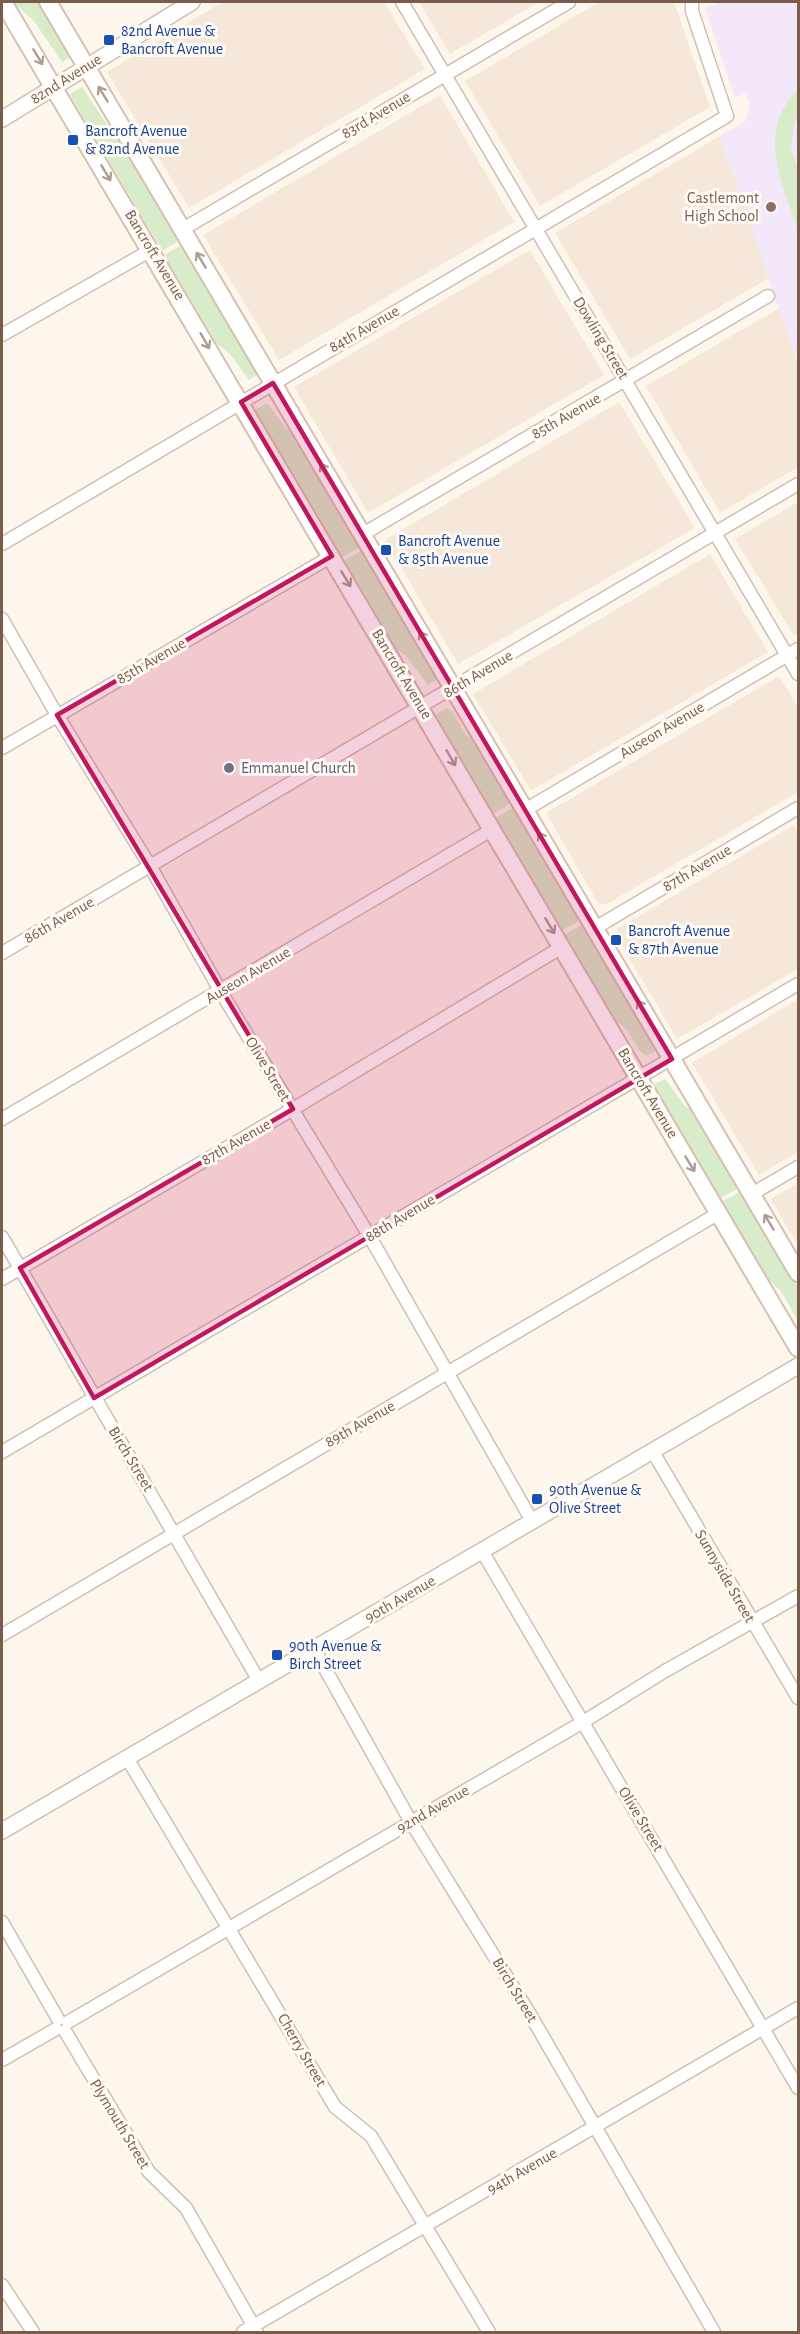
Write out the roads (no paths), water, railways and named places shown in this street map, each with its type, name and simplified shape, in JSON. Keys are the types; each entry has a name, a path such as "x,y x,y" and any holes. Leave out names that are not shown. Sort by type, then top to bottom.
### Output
{"main road":[{"name":"Bancroft Avenue","path":"3,2 55,86 798,1348"},
{"path":"48,2 798,1273"}],"street":[{"name":"82nd Avenue","path":"2,119 192,2"},
{"name":"Dowling Street","path":"402,2 715,533 793,652 798,674"},
{"name":"83rd Avenue","path":"183,230 569,2"},
{"name":"84th Avenue","path":"2,543 727,116 692,11 692,2"},
{"path":"2,335 151,250"},
{"name":"85th Avenue","path":"363,534 768,296"},
{"name":"86th Avenue","path":"2,953 422,708 798,484"},
{"name":"85th Avenue","path":"2,748 332,556"},
{"name":"Olive Street","path":"2,619 57,715 150,866 221,992 370,1237 532,1521"},
{"name":"Auseon Avenue","path":"525,810 793,652"},
{"name":"87th Avenue","path":"595,928 798,808"},
{"name":"Auseon Avenue","path":"2,1119 221,992 493,829"},
{"name":"87th Avenue","path":"2,1279 293,1109 562,946"},
{"name":"88th Avenue","path":"2,1452 798,984"},
{"path":"752,1194 798,1167"},
{"name":"89th Avenue","path":"2,1635 719,1213"},
{"name":"Birch Street","path":"2,1237 94,1398 175,1532 259,1681"},
{"name":"90th Avenue","path":"2,1831 798,1366"},
{"name":"Sunnyside Street","path":"652,1452 798,1698"},
{"name":"Olive Street","path":"482,1551 798,2088"},
{"name":"92nd Avenue","path":"2,2060 583,1722 665,1671 798,1596"},
{"name":"Birch Street","path":"314,1649 411,1822 482,1934 714,2332"},
{"name":"Cherry Street","path":"127,1758 335,2107 371,2136 489,2332"},
{"name":"Plymouth Street","path":"2,1922 149,2172 186,2208 252,2330"},
{"name":"94th Avenue","path":"252,2330 798,2008"},
{"path":"2,2285 33,2332"}],"place":[{"name":"82nd Avenue & Bancroft Avenue","path":"109,40"},
{"name":"Bancroft Avenue & 82nd Avenue","path":"73,140"},
{"name":"Castlemont High School","path":"771,207"},
{"name":"Bancroft Avenue & 85th Avenue","path":"386,550"},
{"name":"Emmanuel Church","path":"229,768"},
{"name":"Bancroft Avenue & 87th Avenue","path":"616,940"},
{"name":"90th Avenue & Olive Street","path":"537,1499"},
{"name":"90th Avenue & Birch Street","path":"277,1655"}]}
